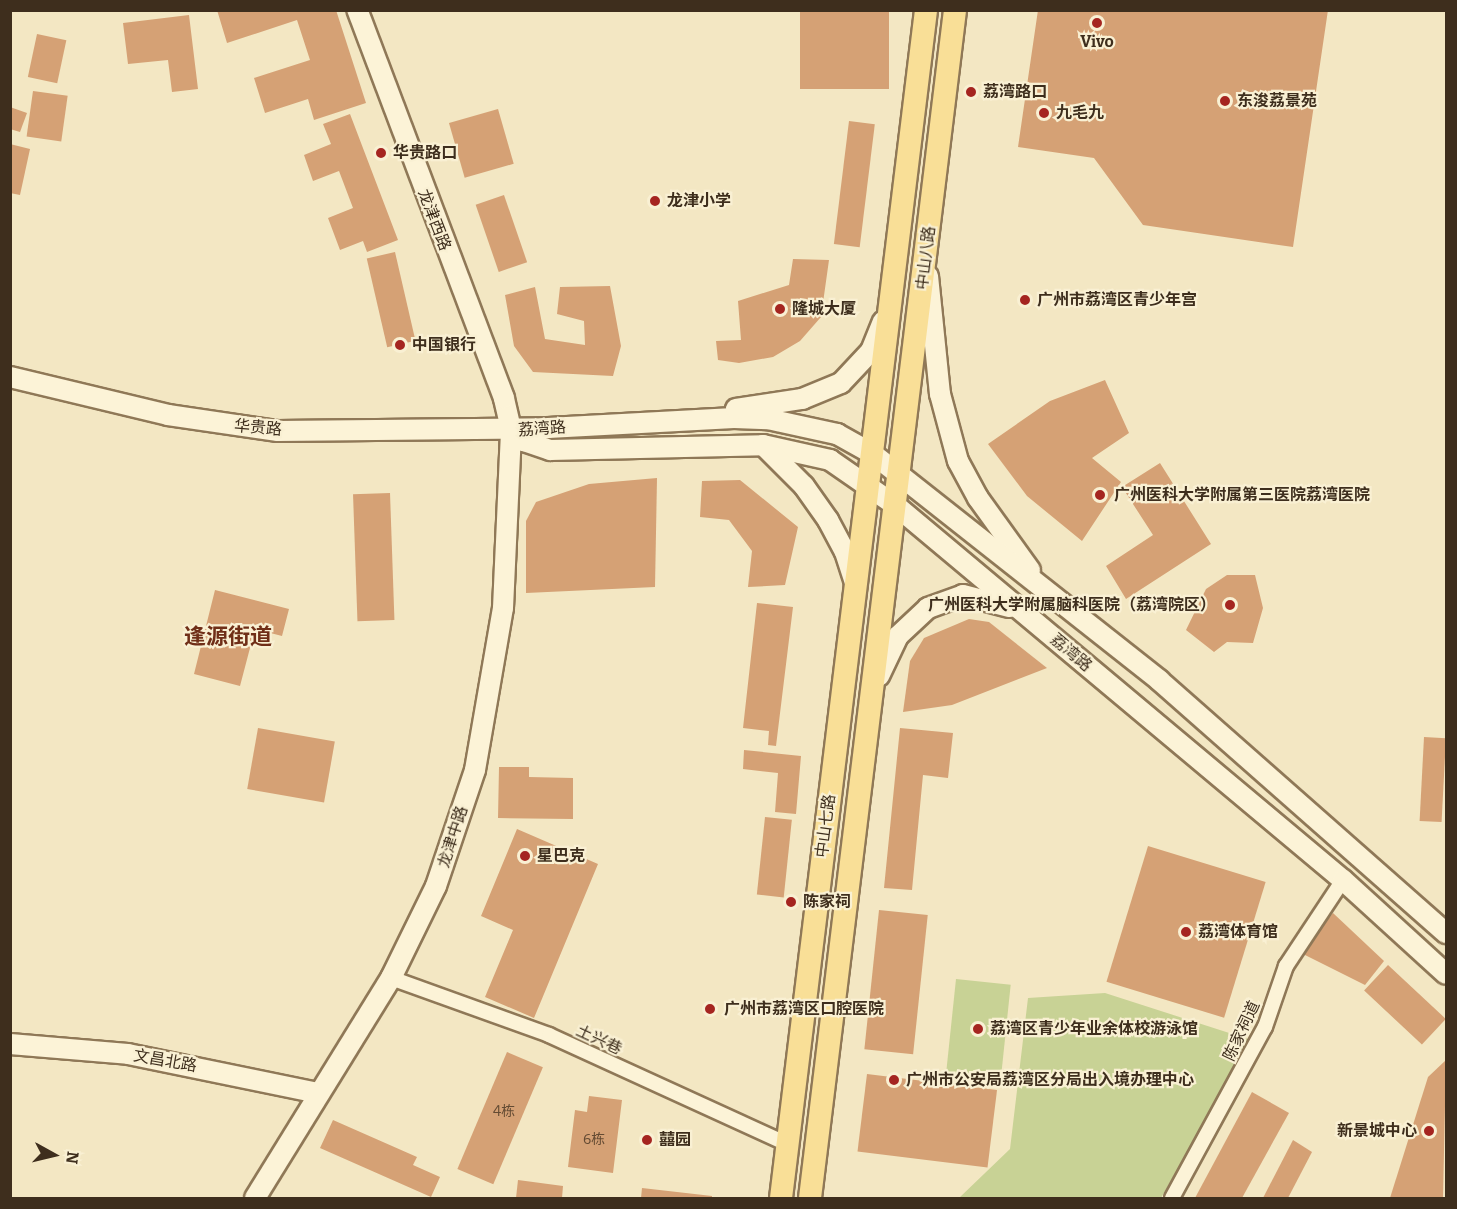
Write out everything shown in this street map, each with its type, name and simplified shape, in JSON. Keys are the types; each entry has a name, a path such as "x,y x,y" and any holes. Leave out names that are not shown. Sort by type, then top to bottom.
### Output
{"main road":[{"name":"龙津西路","path":"357,10 504,398 511,429"},
{"name":"中山八路","path":"873,454 926,10"},
{"name":"中山八路","path":"895,505 956,10"},
{"path":"927,256 940,394 958,460 1024,563 1071,613"},
{"path":"684,418 802,399 841,383 872,351 894,274"},
{"name":"华贵路","path":"10,377 234,426 321,433 511,429"},
{"name":"荔湾路","path":"511,429 684,418 794,423 837,434 873,454 1071,613 1159,680 1446,933"},
{"name":"荔湾路","path":"511,429 524,441 550,450 763,445 830,460 895,505 1343,880 1446,974"},
{"name":"龙津中路","path":"255,1198 391,978 436,886 475,770 502,608 511,429"},
{"path":"763,445 804,486 828,520 845,552 857,591"},
{"name":"中山七路","path":"781,1198 873,454"},
{"name":"中山七路","path":"810,1198 895,505"},
{"path":"870,698 888,651 928,608 963,595 980,597 1025,614"},
{"name":"文昌北路","path":"10,1044 128,1054 318,1093"}],"street":[{"name":"陈家祠道","path":"1172,1198 1266,1027 1286,966 1343,880"},
{"name":"土兴巷","path":"391,978 549,1035 787,1144"}],"green space":[{"name":"荔湾区青少年业余体校游泳馆","path":"956,979 1011,985 1001,1078 946,1072"},
{"path":"1105,993 1251,1040 1161,1198 959,1198 1010,1149 1028,998"}],"building":[{"path":"217,10 336,10 366,103 314,120 308,99 265,113 254,78 310,60 297,20 227,43"},
{"path":"800,10 889,10 889,89 800,89"},
{"path":"1038,10 1328,10 1293,247 1143,225 1094,158 1018,147"},
{"path":"189,15 198,89 172,92 168,60 128,64 123,23"},
{"path":"37,34 66,40 57,83 28,77"},
{"path":"33,91 68,96 61,141 27,137"},
{"path":"10,107 27,113 20,132 10,129"},
{"path":"498,109 514,164 465,178 449,123"},
{"path":"350,114 398,240 367,252 363,241 340,250 328,218 353,208 339,171 313,181 304,155 331,144 323,124"},
{"path":"849,121 875,124 860,247 834,244"},
{"path":"10,144 30,149 20,195 10,193"},
{"path":"504,195 527,262 499,272 476,205"},
{"path":"395,252 415,341 387,347 367,259"},
{"name":"隆城大厦","path":"793,259 829,260 821,317 800,341 773,357 739,363 718,360 716,341 741,340 738,301 789,285"},
{"path":"610,286 621,346 613,376 533,372 514,346 505,295 535,287 545,339 585,345 584,321 557,314 560,287"},
{"path":"1105,380 1129,433 1092,458 1121,482 1082,541 1027,496 988,444 1050,401"},
{"path":"1160,463 1211,544 1126,599 1106,566 1153,535 1122,487"},
{"path":"657,478 655,587 526,593 526,521 536,502 589,484"},
{"path":"740,480 798,527 785,585 748,587 752,551 729,520 700,517 702,481"},
{"path":"390,493 394,620 357,621 353,494"},
{"path":"1227,575 1255,575 1263,608 1253,643 1227,642 1214,652 1186,630 1206,589"},
{"path":"215,590 289,609 282,636 255,629 240,686 194,674"},
{"path":"757,603 793,607 776,746 768,745 769,731 743,728"},
{"path":"969,619 989,622 1047,668 952,705 903,712 910,661 924,638"},
{"path":"258,728 335,742 324,803 247,789"},
{"path":"900,728 953,733 948,778 923,775 912,890 884,888"},
{"path":"1424,737 1446,738 1442,822 1420,821"},
{"path":"744,750 801,756 796,814 775,812 778,773 743,769"},
{"path":"499,767 529,767 529,777 573,778 573,819 498,818"},
{"path":"765,817 792,820 784,897 757,895"},
{"path":"517,829 598,864 534,1018 485,997 513,930 481,916"},
{"name":"荔湾体育馆","path":"1148,846 1266,882 1224,1018 1106,982"},
{"path":"879,910 928,915 913,1054 864,1049"},
{"path":"1333,913 1384,961 1365,985 1301,953"},
{"path":"1388,965 1446,1019 1422,1044 1364,991"},
{"path":"507,1052 543,1067 493,1184 457,1169"},
{"name":"新景城中心","path":"1446,1060 1443,1198 1390,1198 1428,1077"},
{"path":"867,1074 997,1090 988,1167 857,1151"},
{"path":"1252,1092 1289,1113 1242,1198 1195,1198"},
{"path":"589,1096 622,1100 613,1173 568,1167 575,1110 587,1112"},
{"path":"333,1120 417,1157 413,1165 440,1177 431,1197 320,1148"},
{"path":"1293,1140 1312,1152 1288,1198 1263,1198"},
{"path":"518,1180 563,1186 562,1198 516,1198"},
{"path":"642,1188 712,1196 712,1198 641,1198"}],"place":[{"name":"Vivo","path":"1097,23"},
{"name":"荔湾路口","path":"971,92"},
{"name":"东浚荔景苑","path":"1225,101"},
{"name":"九毛九","path":"1044,113"},
{"name":"华贵路口","path":"381,153"},
{"name":"龙津小学","path":"655,201"},
{"name":"广州市荔湾区青少年宫","path":"1025,300"},
{"name":"隆城大厦","path":"780,309"},
{"name":"中国银行","path":"400,345"},
{"name":"广州医科大学附属第三医院荔湾医院","path":"1100,495"},
{"name":"广州医科大学附属脑科医院（荔湾院区）","path":"1230,605"},
{"name":"星巴克","path":"525,856"},
{"name":"陈家祠","path":"791,902"},
{"name":"荔湾体育馆","path":"1186,932"},
{"name":"广州市荔湾区口腔医院","path":"710,1009"},
{"name":"荔湾区青少年业余体校游泳馆","path":"978,1029"},
{"name":"广州市公安局荔湾区分局出入境办理中心","path":"894,1080"},
{"name":"新景城中心","path":"1429,1131"},
{"name":"囍园","path":"647,1140"}],"district":[{"name":"逢源街道","path":"228,637"}]}
